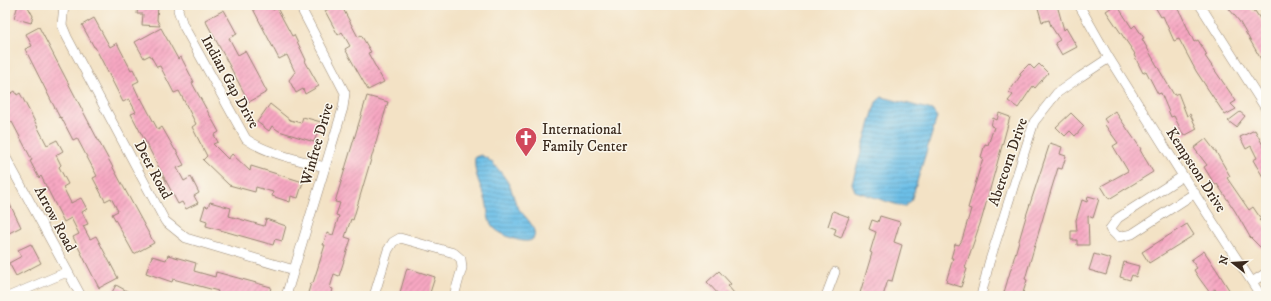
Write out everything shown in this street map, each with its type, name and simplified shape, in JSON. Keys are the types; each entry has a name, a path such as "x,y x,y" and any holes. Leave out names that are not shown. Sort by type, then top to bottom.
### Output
{"street":[{"name":"Deer Road","path":"64,5 62,25 67,37 165,221 186,238 294,270"},
{"name":"Indian Gap Drive","path":"179,5 178,10 183,25 246,139 253,145 269,151 325,167"},
{"name":"Winfree Drive","path":"286,296 343,108 345,93 302,10 302,5"},
{"path":"1079,5 1109,58"},
{"path":"1200,5 1266,109"},
{"name":"Kempston Drive","path":"1109,58 1261,296"},
{"name":"Abercorn Drive","path":"981,296 989,263 1034,122 1057,93 1109,58"},
{"name":"Arrow Road","path":"5,156 81,296"},
{"path":"1183,176 1118,218 1110,228 1118,237 1132,234 1195,193"},
{"path":"374,296 388,250 393,242 400,238 454,253 461,259 462,268 454,296"},
{"path":"10,296 67,272"},
{"path":"826,296 835,272"},
{"path":"1252,282 1266,273"}],"water":[{"path":"882,97 932,110 937,117 911,201 904,207 855,191 852,183 876,102"},
{"path":"481,155 495,165 508,182 515,202 533,227 534,237 531,240 518,240 510,237 497,230 491,224 488,217 486,201 475,169 475,157"}],"building":[{"path":"18,5 27,5 33,16 31,23 14,18"},
{"path":"138,5 158,5 157,20 160,26 142,25 143,14 137,14"},
{"path":"251,5 272,5 273,10 277,8 292,36 294,35 306,60 305,61 319,86 305,94 303,89 296,93 289,80 295,72 287,55 279,59"},
{"path":"336,5 341,5 358,37 361,35 371,52 368,53 384,82 368,90 345,49 350,46 342,32 338,35 325,11"},
{"path":"1057,5 1064,30 1066,28 1077,47 1062,55 1055,43 1060,40 1049,20 1042,22 1038,8"},
{"path":"1117,5 1132,28 1135,25 1144,38 1142,39 1160,71 1174,95 1178,93 1187,116 1190,114 1197,129 1184,136 1174,116 1171,117 1161,93 1158,94 1146,71 1143,73 1134,55 1135,54 1106,11"},
{"path":"1154,5 1175,5 1181,14 1194,42 1198,40 1207,55 1205,56 1236,101 1231,104 1236,109 1225,115 1196,71 1179,39 1174,41 1163,16 1161,17"},
{"path":"1226,5 1248,5 1253,12 1255,11 1266,28 1262,30 1266,38 1266,68 1239,21"},
{"path":"224,10 237,34 229,38 238,55 245,51 267,92 249,102 205,20"},
{"path":"94,18 110,47 117,43 131,70 133,69 139,81 133,84 140,99 141,98 158,130 162,127 176,150 184,165 177,168 184,181 191,177 199,193 194,196 198,203 186,209 182,202 178,204 131,114 136,112 129,99 123,102 82,25"},
{"path":"39,27 154,243 134,254 112,214 118,211 111,198 105,201 93,178 97,176 77,138 73,140 61,117 60,118 25,49 32,46 26,34"},
{"path":"161,28 178,59 181,57 194,82 192,83 219,132 214,135 218,142 213,144 228,159 232,154 250,171 251,166 303,182 298,198 291,196 290,202 272,196 273,192 256,187 255,192 229,185 203,160 207,156 192,127 196,124 179,91 174,93 160,66 157,67 150,55 144,58 135,42"},
{"path":"1029,64 1034,69 1039,64 1048,73 1035,88 1033,86 1018,108 1008,101 1013,95 1009,92 1021,75 1019,74"},
{"path":"15,91 17,95 20,93 47,145 57,140 63,151 56,155 61,165 59,167 68,184 63,187 71,203 81,198 87,209 82,212 88,224 83,226 90,239 96,236 118,278 99,288 73,237 79,234 71,218 64,222 41,176 39,178 30,161 32,160 12,122 10,123 5,113 5,97"},
{"path":"367,96 388,102 353,220 351,219 345,237 351,239 339,276 334,274 330,288 333,289 331,296 307,296 311,283 313,283 325,245 323,245 327,233 333,235 339,216 336,215 340,203 335,202"},
{"path":"270,104 290,120 301,123 303,117 321,122 314,142 279,131 272,126 269,131 257,122"},
{"path":"1115,111 1141,149 1140,150 1153,172 1109,199 1101,186 1128,171 1113,146 1118,143 1105,125 1107,123 1104,119"},
{"path":"1240,112 1245,116 1236,127 1228,121"},
{"path":"999,113 1010,117 982,218 965,268 967,269 961,287 946,282 953,258 951,258 955,244 959,245 962,240 971,209 968,208 983,158 981,157 985,144 988,145 994,127 991,126 993,118 997,120"},
{"path":"1071,113 1084,126 1075,136 1070,131 1065,136 1056,127"},
{"path":"1255,130 1266,151 1266,182 1253,160 1257,158 1251,146 1246,149 1240,137"},
{"path":"1206,139 1216,152 1230,176 1227,178 1249,210 1253,207 1261,219 1259,220 1266,227 1266,253 1250,237 1235,211 1217,184 1215,185 1204,167 1207,165 1194,148"},
{"path":"1050,143 1062,147 1060,154 1066,156 1062,169 1058,168 1052,187 1025,279 1027,280 1022,296 1003,296 1027,213"},
{"path":"5,194 21,227 5,235"},
{"path":"1088,196 1099,199 1093,218 1088,216 1089,245 1077,245 1077,240 1071,240 1071,231 1077,231 1076,220 1082,200 1087,202"},
{"path":"210,202 231,208 229,216 264,226 266,219 286,226 282,241 275,239 273,245 206,226 207,221 201,219 205,206 208,207"},
{"path":"833,211 849,217 841,238 834,235 836,229 828,226"},
{"path":"880,216 900,222 894,242 902,245 892,281 888,280 883,296 869,296 860,293 872,253 870,252 876,232 869,229 872,220 878,222"},
{"path":"1187,224 1194,235 1149,263 1142,252"},
{"path":"31,244 41,263 16,276 9,263 22,256 18,250"},
{"path":"1204,251 1233,296 1220,296 1215,289 1210,293 1199,278 1194,270 1197,268 1191,260"},
{"path":"1094,254 1111,259 1106,275 1089,270"},
{"path":"168,255 196,263 194,271 215,277 216,272 271,287 269,296 223,296 217,294 218,291 173,279 172,282 146,273 152,256 166,260"},
{"path":"1124,262 1139,266 1136,277 1132,275 1130,280 1120,277"},
{"path":"407,268 435,277 429,296 399,296"},
{"path":"719,271 731,284 728,286 734,293 730,296 720,296 707,282"},
{"path":"116,285 136,296 110,296"}],"place":[{"name":"International Family Center","path":"526,158"}]}
